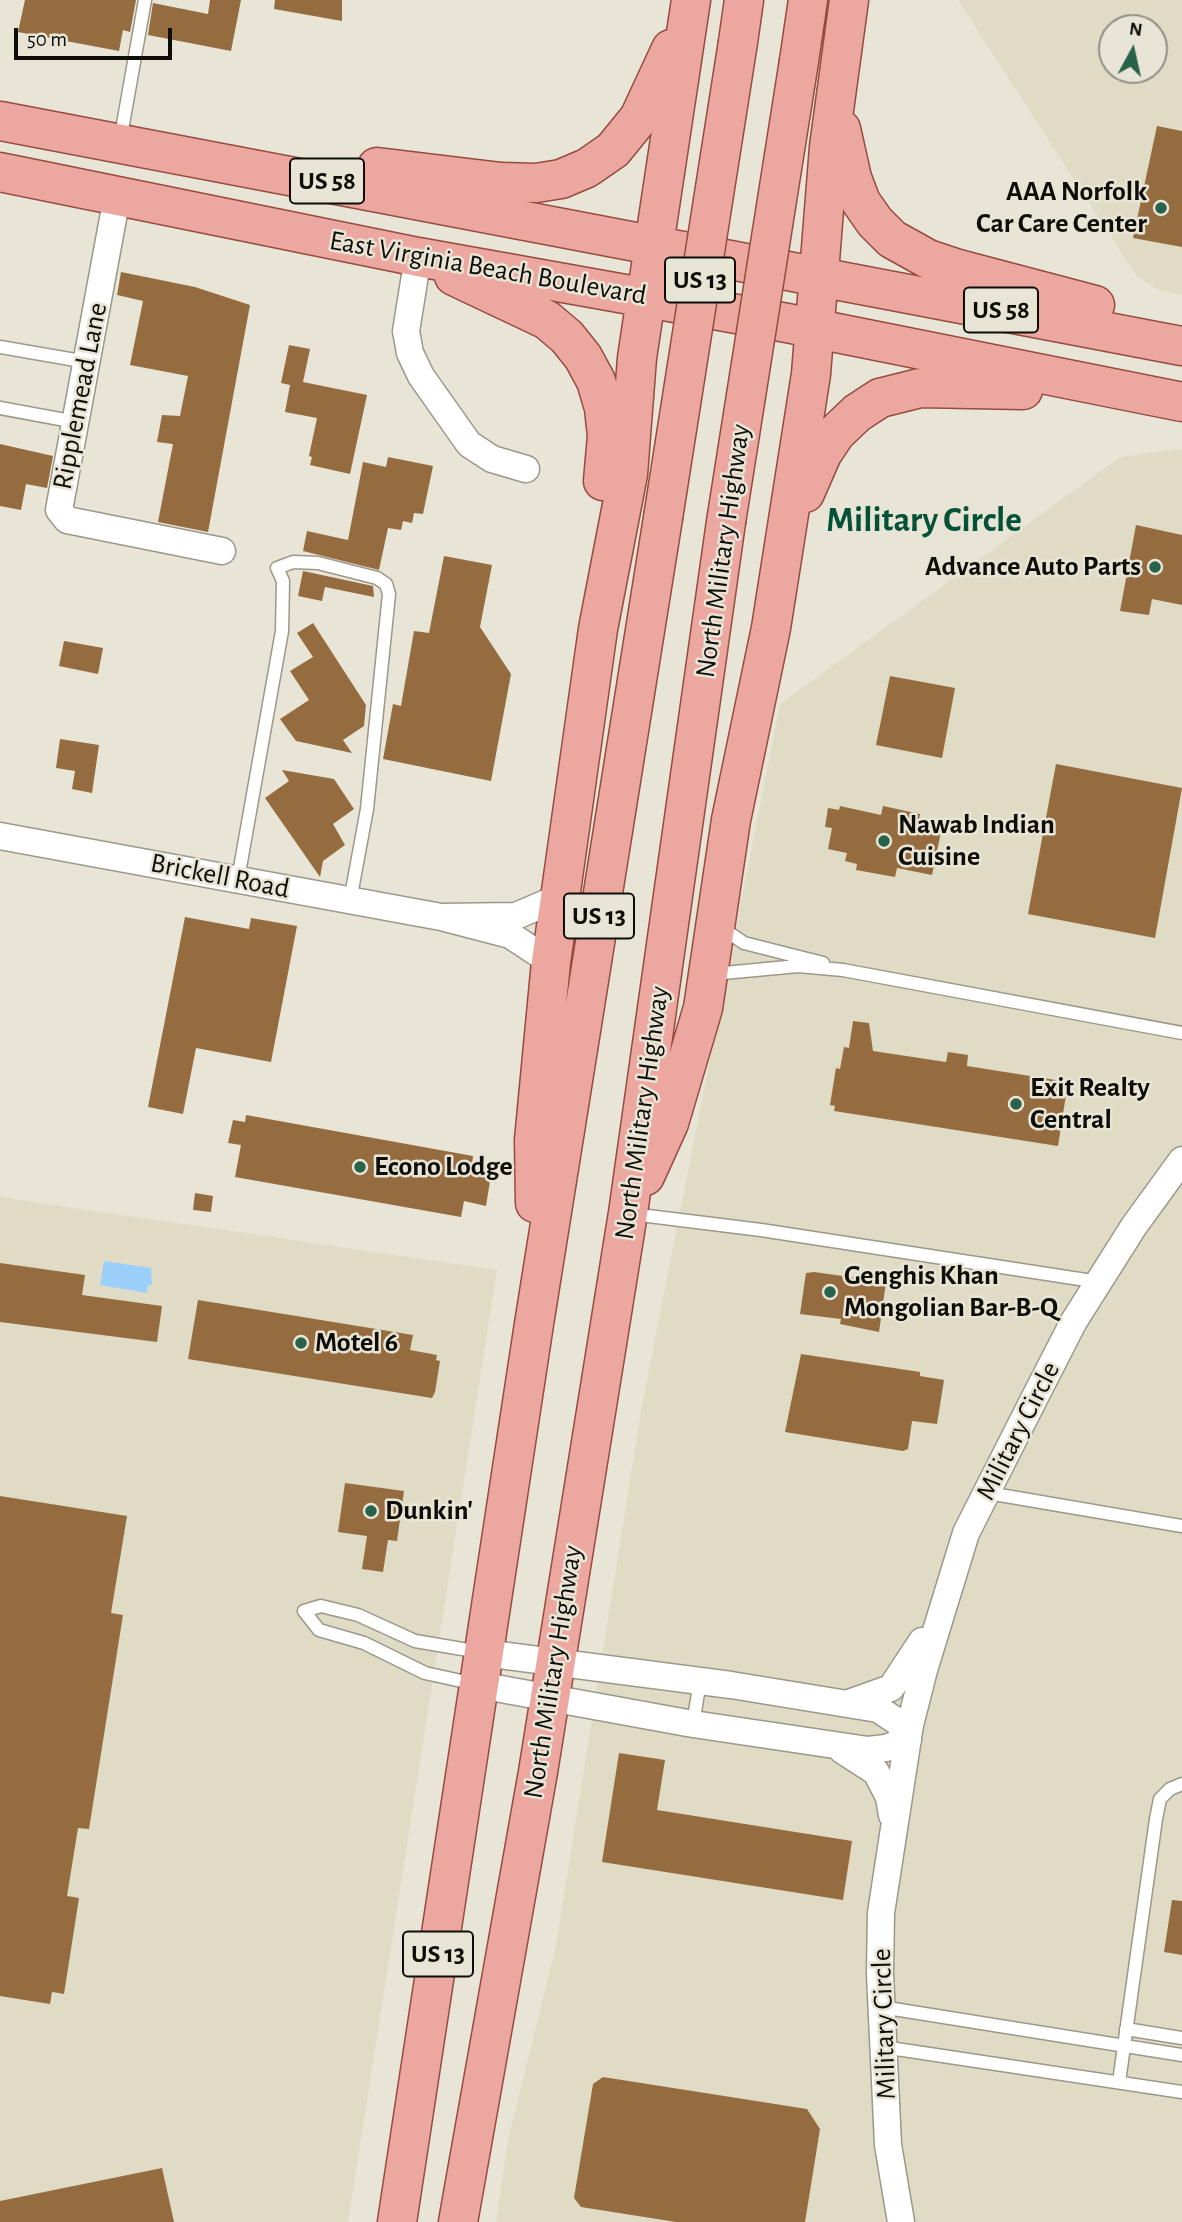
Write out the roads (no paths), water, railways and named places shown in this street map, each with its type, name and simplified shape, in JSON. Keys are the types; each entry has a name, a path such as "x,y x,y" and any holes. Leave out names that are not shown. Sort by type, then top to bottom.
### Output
{"main road":[{"name":"US 13","path":"397,2222 536,1314 744,0"},
{"name":"North Military Highway","path":"458,2222 550,1698 628,1213 726,522 808,0"},
{"path":"628,1213 669,1123 703,1008 731,820 772,628 785,540 815,329 838,68 849,0"},
{"path":"219,160 349,163 501,182 536,183 561,179 587,168 624,139 639,118 691,3"},
{"path":"536,1314 534,1140 551,962 598,629 628,474 637,358 691,3"},
{"path":"838,68 842,131 852,178 861,202 875,222 892,239 928,259 955,268 1182,327"},
{"name":"East Virginia Beach Boulevard","path":"0,121 219,160 1182,346"},
{"name":"East Virginia Beach Boulevard","path":"0,172 418,257 815,329 1172,400"},
{"path":"418,257 483,292 547,320 583,357 596,381 604,408 607,436 588,622 581,743"},
{"path":"785,540 822,454 843,426 880,398 920,388 965,387 1172,400"}],"street":[{"name":"Ripplemead Lane","path":"117,197 59,510 67,520 222,551"},
{"path":"418,257 406,331 410,353 421,376 469,444 492,459 526,469"},
{"name":"Brickell Road","path":"0,836 441,917 510,934 551,962"},
{"name":"Brickell Road","path":"441,917 516,916 560,897"},
{"name":"Military Circle","path":"901,2222 888,2145 881,2007 881,1913 889,1879 894,1825 908,1740 942,1606 966,1533 1074,1321 1182,1160"},
{"name":"Military Circle","path":"845,1704 891,1688 912,1661 942,1606"},
{"name":"Military Circle","path":"481,1669 556,1660 878,1709 891,1716 908,1740"},
{"name":"Military Circle","path":"481,1669 550,1698 694,1724 868,1750 886,1748 908,1740"},
{"name":"Military Circle","path":"831,1744 859,1758 876,1772 889,1797 894,1825"}],"lane":[{"path":"119,143 145,0"},
{"path":"0,347 87,362"},
{"path":"0,408 76,422"},
{"path":"239,879 282,631 283,581 277,568 293,562 318,563 377,578 386,583 389,594 367,809 350,901"},
{"path":"716,924 744,943 843,970 1182,1033"},
{"path":"709,974 798,967 843,970"},
{"path":"628,1213 761,1230 1099,1283"},
{"path":"988,1493 1182,1526"},
{"path":"321,1606 358,1615 481,1669 425,1673 364,1643 318,1630 304,1611 321,1606"},
{"path":"694,1724 700,1681"},
{"path":"1119,2082 1160,1799 1170,1788 1182,1784"},
{"path":"881,2007 1182,2055"},
{"path":"1126,2029 1182,2038"},
{"path":"883,2047 1182,2092"}],"water":[{"path":"104,1261 151,1268 152,1285 148,1285 147,1293 100,1285"}],"place":[{"name":"AAA Norfolk Car Care Center","path":"1161,208"},
{"name":"Advance Auto Parts","path":"1155,567"},
{"name":"Nawab Indian Cuisine","path":"884,841"},
{"name":"Exit Realty Central","path":"1016,1104"},
{"name":"Econo Lodge","path":"360,1167"},
{"name":"Genghis Khan Mongolian Bar-B-Q","path":"830,1292"},
{"name":"Motel 6","path":"301,1343"},
{"name":"Dunkin'","path":"371,1511"}],"district":[{"name":"Military Circle","path":"924,520"}]}
